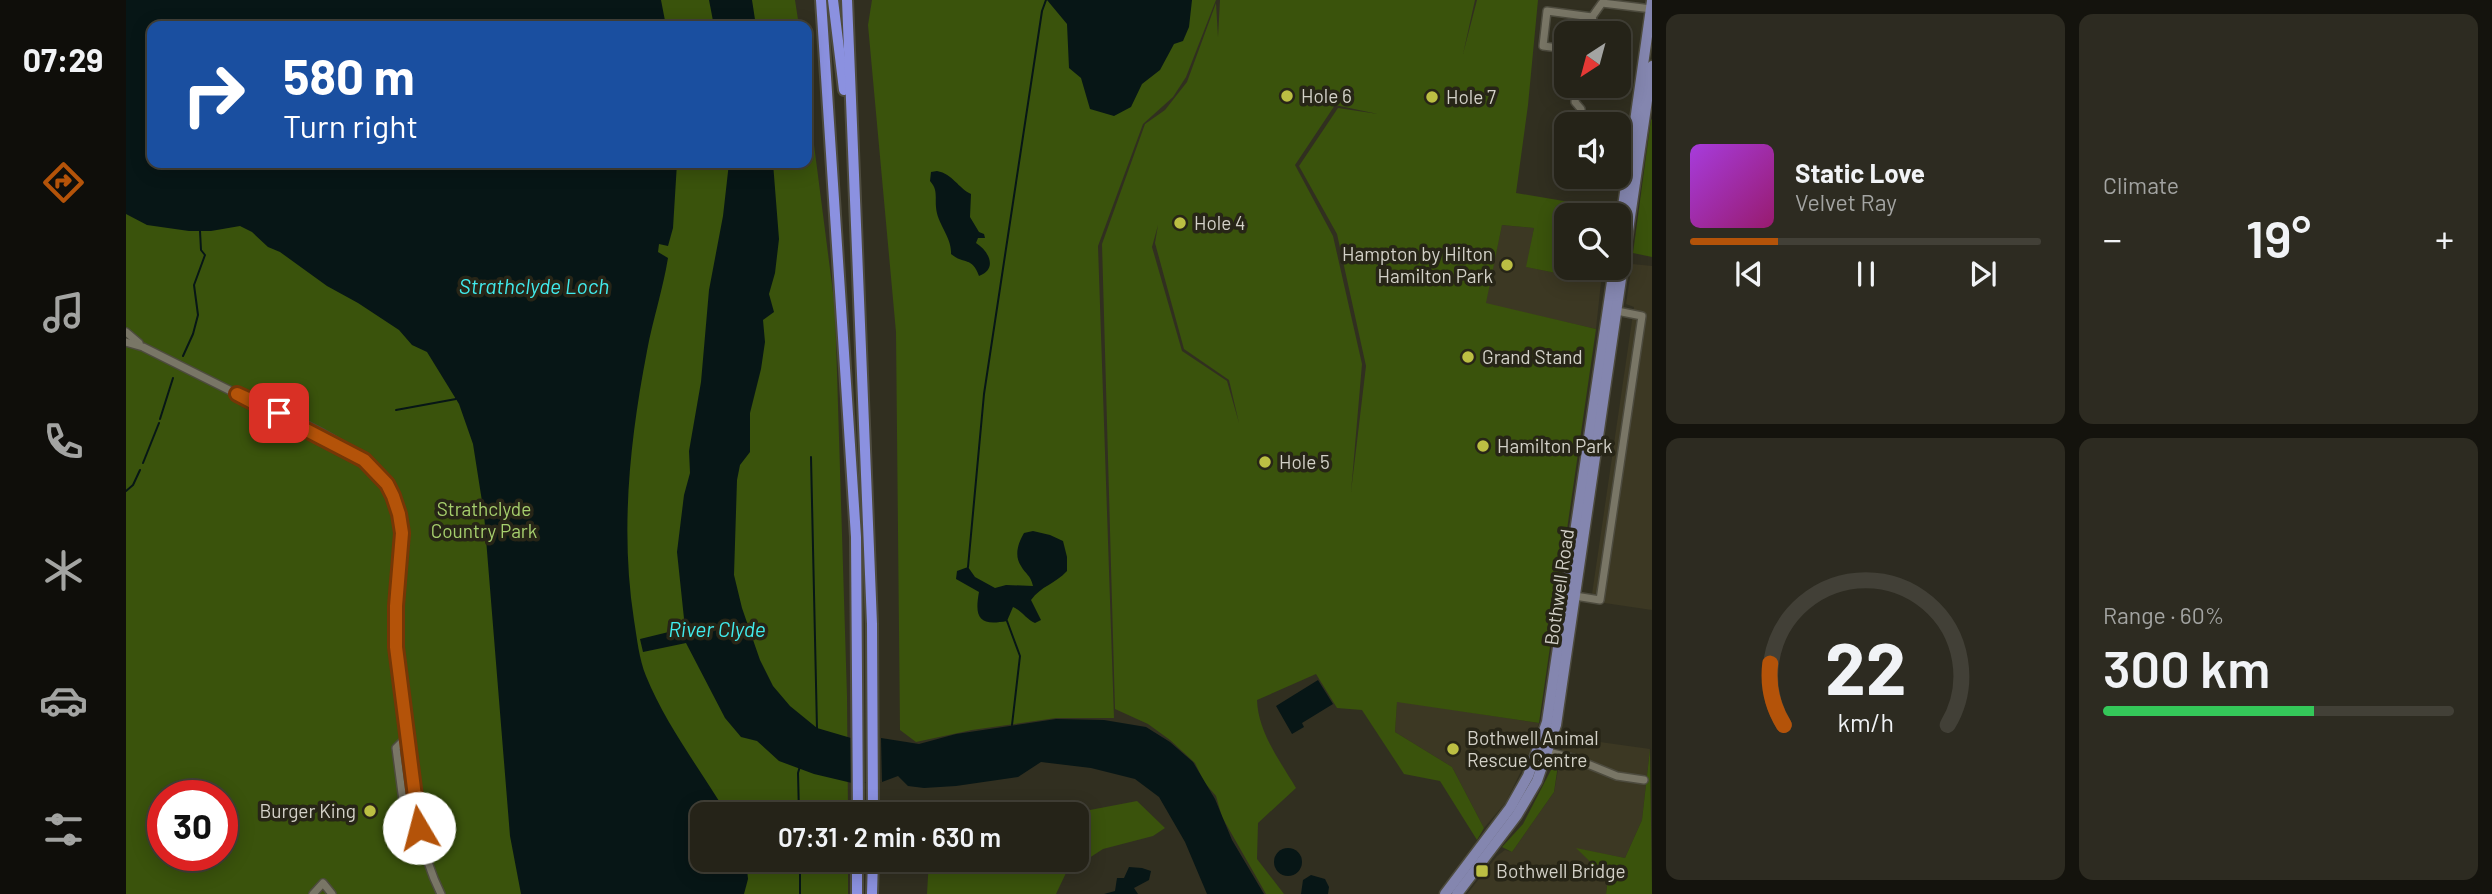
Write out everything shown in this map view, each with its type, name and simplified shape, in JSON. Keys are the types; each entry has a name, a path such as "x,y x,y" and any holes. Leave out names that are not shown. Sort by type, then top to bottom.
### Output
{"highway":[{"path":"821,0 856,537 858,802"},
{"path":"833,0 852,165"},
{"path":"847,0 873,687 873,802"},
{"path":"857,872 857,894"},
{"path":"872,894 873,872"}],"main road":[{"name":"Bothwell Road","path":"1631,147 1652,6"},
{"name":"Bothwell Road","path":"1631,154 1652,66"},
{"name":"Bothwell Road","path":"1457,894 1517,815 1537,781 1556,724 1612,310 1613,280"},
{"name":"Bothwell Road","path":"1446,894 1510,808 1528,776 1547,722 1618,280"}],"street":[{"path":"1593,21 1592,17 1601,1 1652,6"},
{"path":"1554,47 1543,46 1547,11 1592,17"},
{"path":"1575,596 1600,600 1642,316 1612,310"},
{"path":"126,332 144,347"},
{"path":"126,342 144,347 354,452 387,484 401,521 402,533 396,606 396,647 407,737 419,828 441,894"},
{"path":"237,394 364,460"},
{"path":"407,737 396,748 405,816 419,828"},
{"path":"1548,752 1573,758 1617,776 1644,780"},
{"path":"313,894 323,883 332,894"}],"shaded area":[{"path":"1502,225 1534,228 1527,267 1554,272 1554,280 1601,282 1596,329 1485,304"},
{"path":"1632,264 1652,266 1652,610 1591,601 1634,307 1626,304"},
{"path":"1397,701 1539,723 1527,759 1506,802 1484,828 1452,767 1395,732"},
{"path":"1564,737 1650,749 1642,820 1625,858 1578,849 1608,879 1606,894 1467,894 1497,856 1505,850 1512,852 1554,792"}],"green space":[{"name":"Strathclyde Country Park","path":"126,0 795,0 798,21 147,21 147,168 812,168 812,129 835,308 848,802 690,802 690,872 848,872 848,894 126,894"},
{"path":"872,0 1216,0 1186,77 1173,97 1143,124 1098,246 1114,718 1056,718 972,730 916,742 900,730 896,332 868,25"},
{"path":"1220,0 1475,0 1463,54 1477,0 1538,0 1516,193 1575,203 1554,203 1554,273 1526,267 1534,228 1502,225 1486,303 1596,329 1539,723 1397,702 1395,732 1452,767 1484,828 1477,840 1440,781 1404,774 1362,710 1337,708 1316,674 1257,700 1266,735 1296,788 1258,823 1257,859 1284,894 1266,894 1222,817 1216,796 1204,782 1195,763 1148,724 1115,709 1102,244 1145,124 1165,110 1187,82 1216,3 1218,37","holes":["1335,105 1378,114 1338,108 1299,166 1337,234 1366,366 1351,492 1362,364 1333,236 1295,165","1158,225 1155,243 1184,349 1229,380 1239,423 1227,381 1182,351 1152,247"]},
{"path":"1652,120 1652,257 1633,253"},
{"path":"1650,749 1652,894 1606,894 1608,879 1576,848 1625,858 1642,820"},
{"path":"1558,765 1554,792 1512,852 1502,847 1523,824 1552,768"},
{"path":"1137,801 1165,828 1153,836 1103,849 1089,858 1089,810"},
{"path":"928,872 1068,872 1056,894 927,894"}],"water":[{"name":"Strathclyde Loch","path":"126,0 661,0 665,21 147,21 147,168 677,168 673,228 668,246 659,244 658,252 668,258 647,351 632,451 627,519 630,586 638,648 646,676 673,729 719,802 690,802 690,872 747,872 744,894 521,894 510,836 484,514 473,444 459,404 427,352 412,345 399,330 327,286 280,252 268,247 252,232 240,226 211,231 189,231 147,225 126,214"},
{"path":"709,0 752,0 755,21 713,21"},
{"path":"1047,0 1192,0 1189,27 1183,41 1174,44 1160,70 1142,84 1131,107 1114,116 1090,109 1081,78 1069,68 1067,24"},
{"name":"River Clyde","path":"728,168 773,168 779,239 775,273 769,294 774,312 763,320 765,342 750,413 750,452 740,465 737,480 734,575 760,660 773,686 790,706 817,728 851,738 881,738 919,744 956,734 1056,719 1104,720 1146,727 1170,742 1193,762 1215,799 1232,840 1264,894 1207,894 1185,842 1159,797 1135,779 1091,768 1041,762 1018,777 924,788 908,786 898,776 882,782 852,783 814,774 779,761 757,741 741,737 725,718 686,643 643,652 640,639 685,628 677,552 684,495 690,473 689,451 701,382 709,290 723,216"},
{"path":"931,172 947,175 971,194 970,217 985,238 978,238 976,243 990,260 988,269 979,276 974,266 951,254 937,213 935,190 930,181"},
{"path":"1033,531 1063,541 1067,557 1067,571 1031,600 1041,620 1035,623 1013,607 1007,621 985,621 977,609 979,592 956,579 957,571 968,567 975,577 995,588 1006,585 1033,586 1017,554 1024,533"},
{"path":"1318,680 1333,704 1302,723 1304,727 1292,734 1276,706"},
{"path":"1288,848 1298,852 1302,862 1298,872 1288,876 1278,872 1274,862 1278,852"},
{"path":"1129,867 1151,871 1149,880 1134,888 1138,894 1104,894 1115,891 1117,878 1124,878"},
{"path":"1311,875 1325,879 1329,887 1328,894 1301,894 1303,880"}],"pier":[{"path":"851,738 881,738 882,782 852,783"}],"waterway":[{"path":"968,567 984,394 1042,11 1046,0"},
{"path":"183,356 198,315 194,285 205,255 201,250 200,231"},
{"path":"160,419 173,378"},
{"path":"396,410 456,399"},
{"path":"143,463 159,423"},
{"path":"811,457 817,729"},
{"path":"126,491 133,485 140,470"},
{"path":"1007,621 1020,656 1012,725"},
{"path":"799,802 800,766"},
{"path":"800,872 800,894"}],"place":[{"name":"Hole 6","path":"1287,96"},
{"name":"Hole 7","path":"1432,97"},
{"name":"Hole 4","path":"1180,223"},
{"name":"Hampton by Hilton Hamilton Park","path":"1507,265"},
{"name":"Grand Stand","path":"1468,357"},
{"name":"Hamilton Park","path":"1483,446"},
{"name":"Hole 5","path":"1265,462"},
{"name":"Bothwell Animal Rescue Centre","path":"1453,749"},
{"name":"Burger King","path":"370,811"},
{"name":"Bothwell Bridge","path":"1482,871"}],"route":[{"path":"279,413 237,394 364,460 387,484 393,496 402,533 396,606 396,647 419,828"}]}
